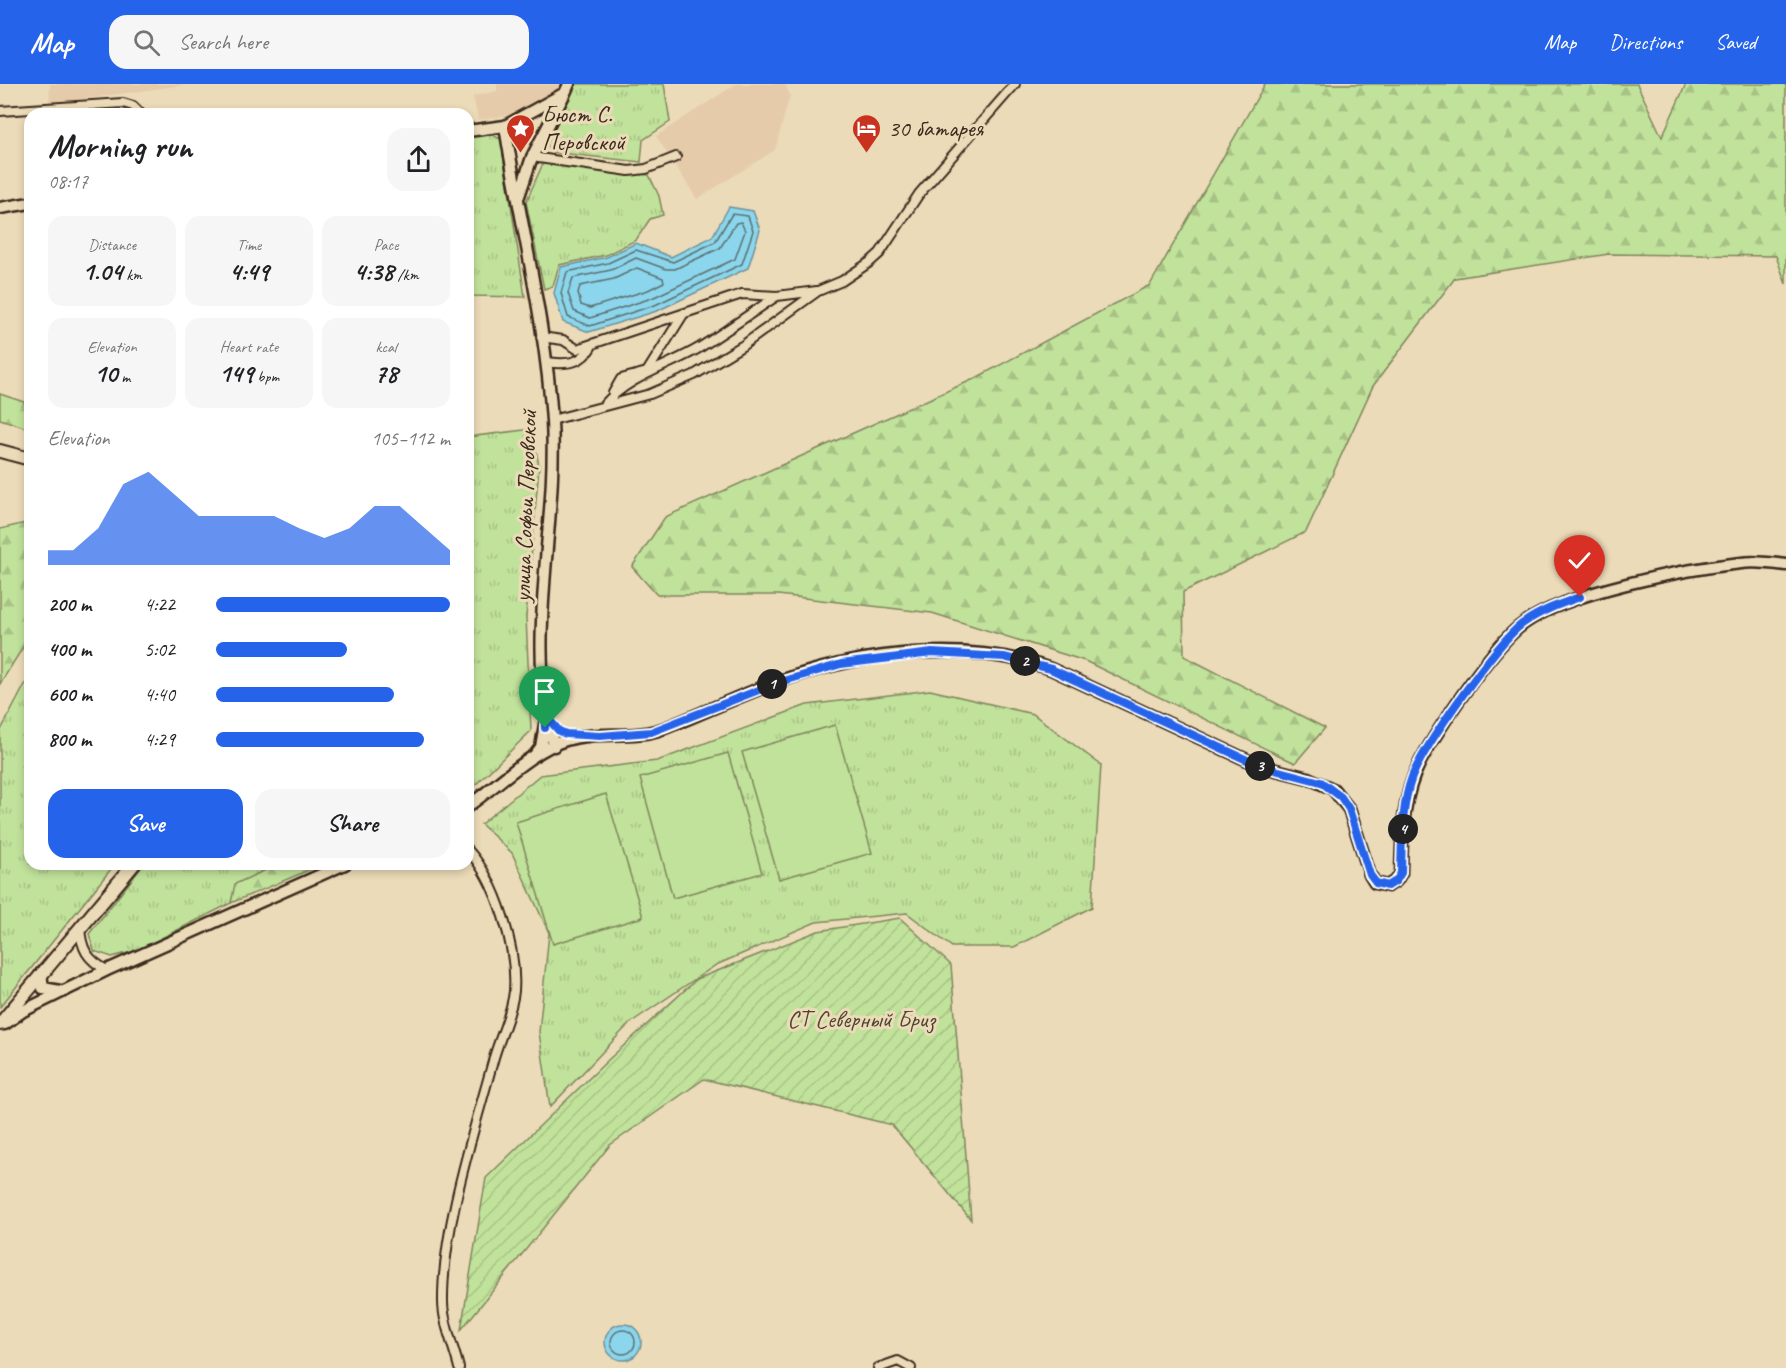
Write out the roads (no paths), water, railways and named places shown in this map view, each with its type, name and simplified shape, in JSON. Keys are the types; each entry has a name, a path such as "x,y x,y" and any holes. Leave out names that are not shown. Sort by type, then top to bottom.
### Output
{"main road":[{"path":"474,130 505,126 567,88"},
{"path":"517,205 520,187 532,158 567,88"},
{"name":"улица Софьи Перовской","path":"505,126 546,362 552,420 552,468 542,616 545,715 554,746"},
{"path":"0,208 24,204"},
{"path":"0,451 24,457"},
{"path":"474,802 530,760 565,740 657,730 774,684 841,664 932,653 1004,657 1051,669 1260,766 1321,782 1341,797 1349,809 1370,875 1376,883 1388,886 1396,881 1401,873 1406,799 1420,762 1489,661 1522,625 1554,606 1695,570 1743,562 1786,565"},
{"path":"545,715 559,731 600,736"},
{"path":"530,760 544,738 545,715"},
{"path":"0,1026 80,925 129,870"},
{"path":"0,1026 23,1011 107,970 332,870"},
{"path":"41,973 43,988 64,991"},
{"path":"26,991 37,997 64,991"}],"street":[{"path":"552,420 650,394 694,375 742,346 818,291 842,281 880,253 919,194 1016,84"},
{"path":"46,108 123,103 135,108"},
{"path":"0,111 24,109"},
{"path":"532,158 629,171 646,169 676,157"},
{"path":"541,337 563,340 577,350 742,294 777,296 818,291"},
{"path":"603,406 621,379 647,372 697,349 777,296"},
{"path":"647,372 684,313"},
{"path":"546,362 568,365 586,357 593,344"},
{"path":"459,1368 443,1303 450,1232 494,1059 514,993 513,952 489,882 474,857"},
{"path":"80,925 81,944 89,958 107,970"},
{"path":"878,1368 898,1361 911,1368"}],"water":[{"path":"729,207 753,211 760,230 748,268 657,311 589,332 563,322 554,293 561,267 607,257 636,243 671,257 712,237"},
{"path":"623,1324 636,1329 641,1342 636,1355 623,1360 610,1355 605,1342 610,1329"}],"place":[{"name":"Бюст С. Перовской","path":"521,154"},
{"name":"30 батарея","path":"867,154"}],"park label":[{"name":"СТ Северный Бриз","path":"861,1019"}]}
